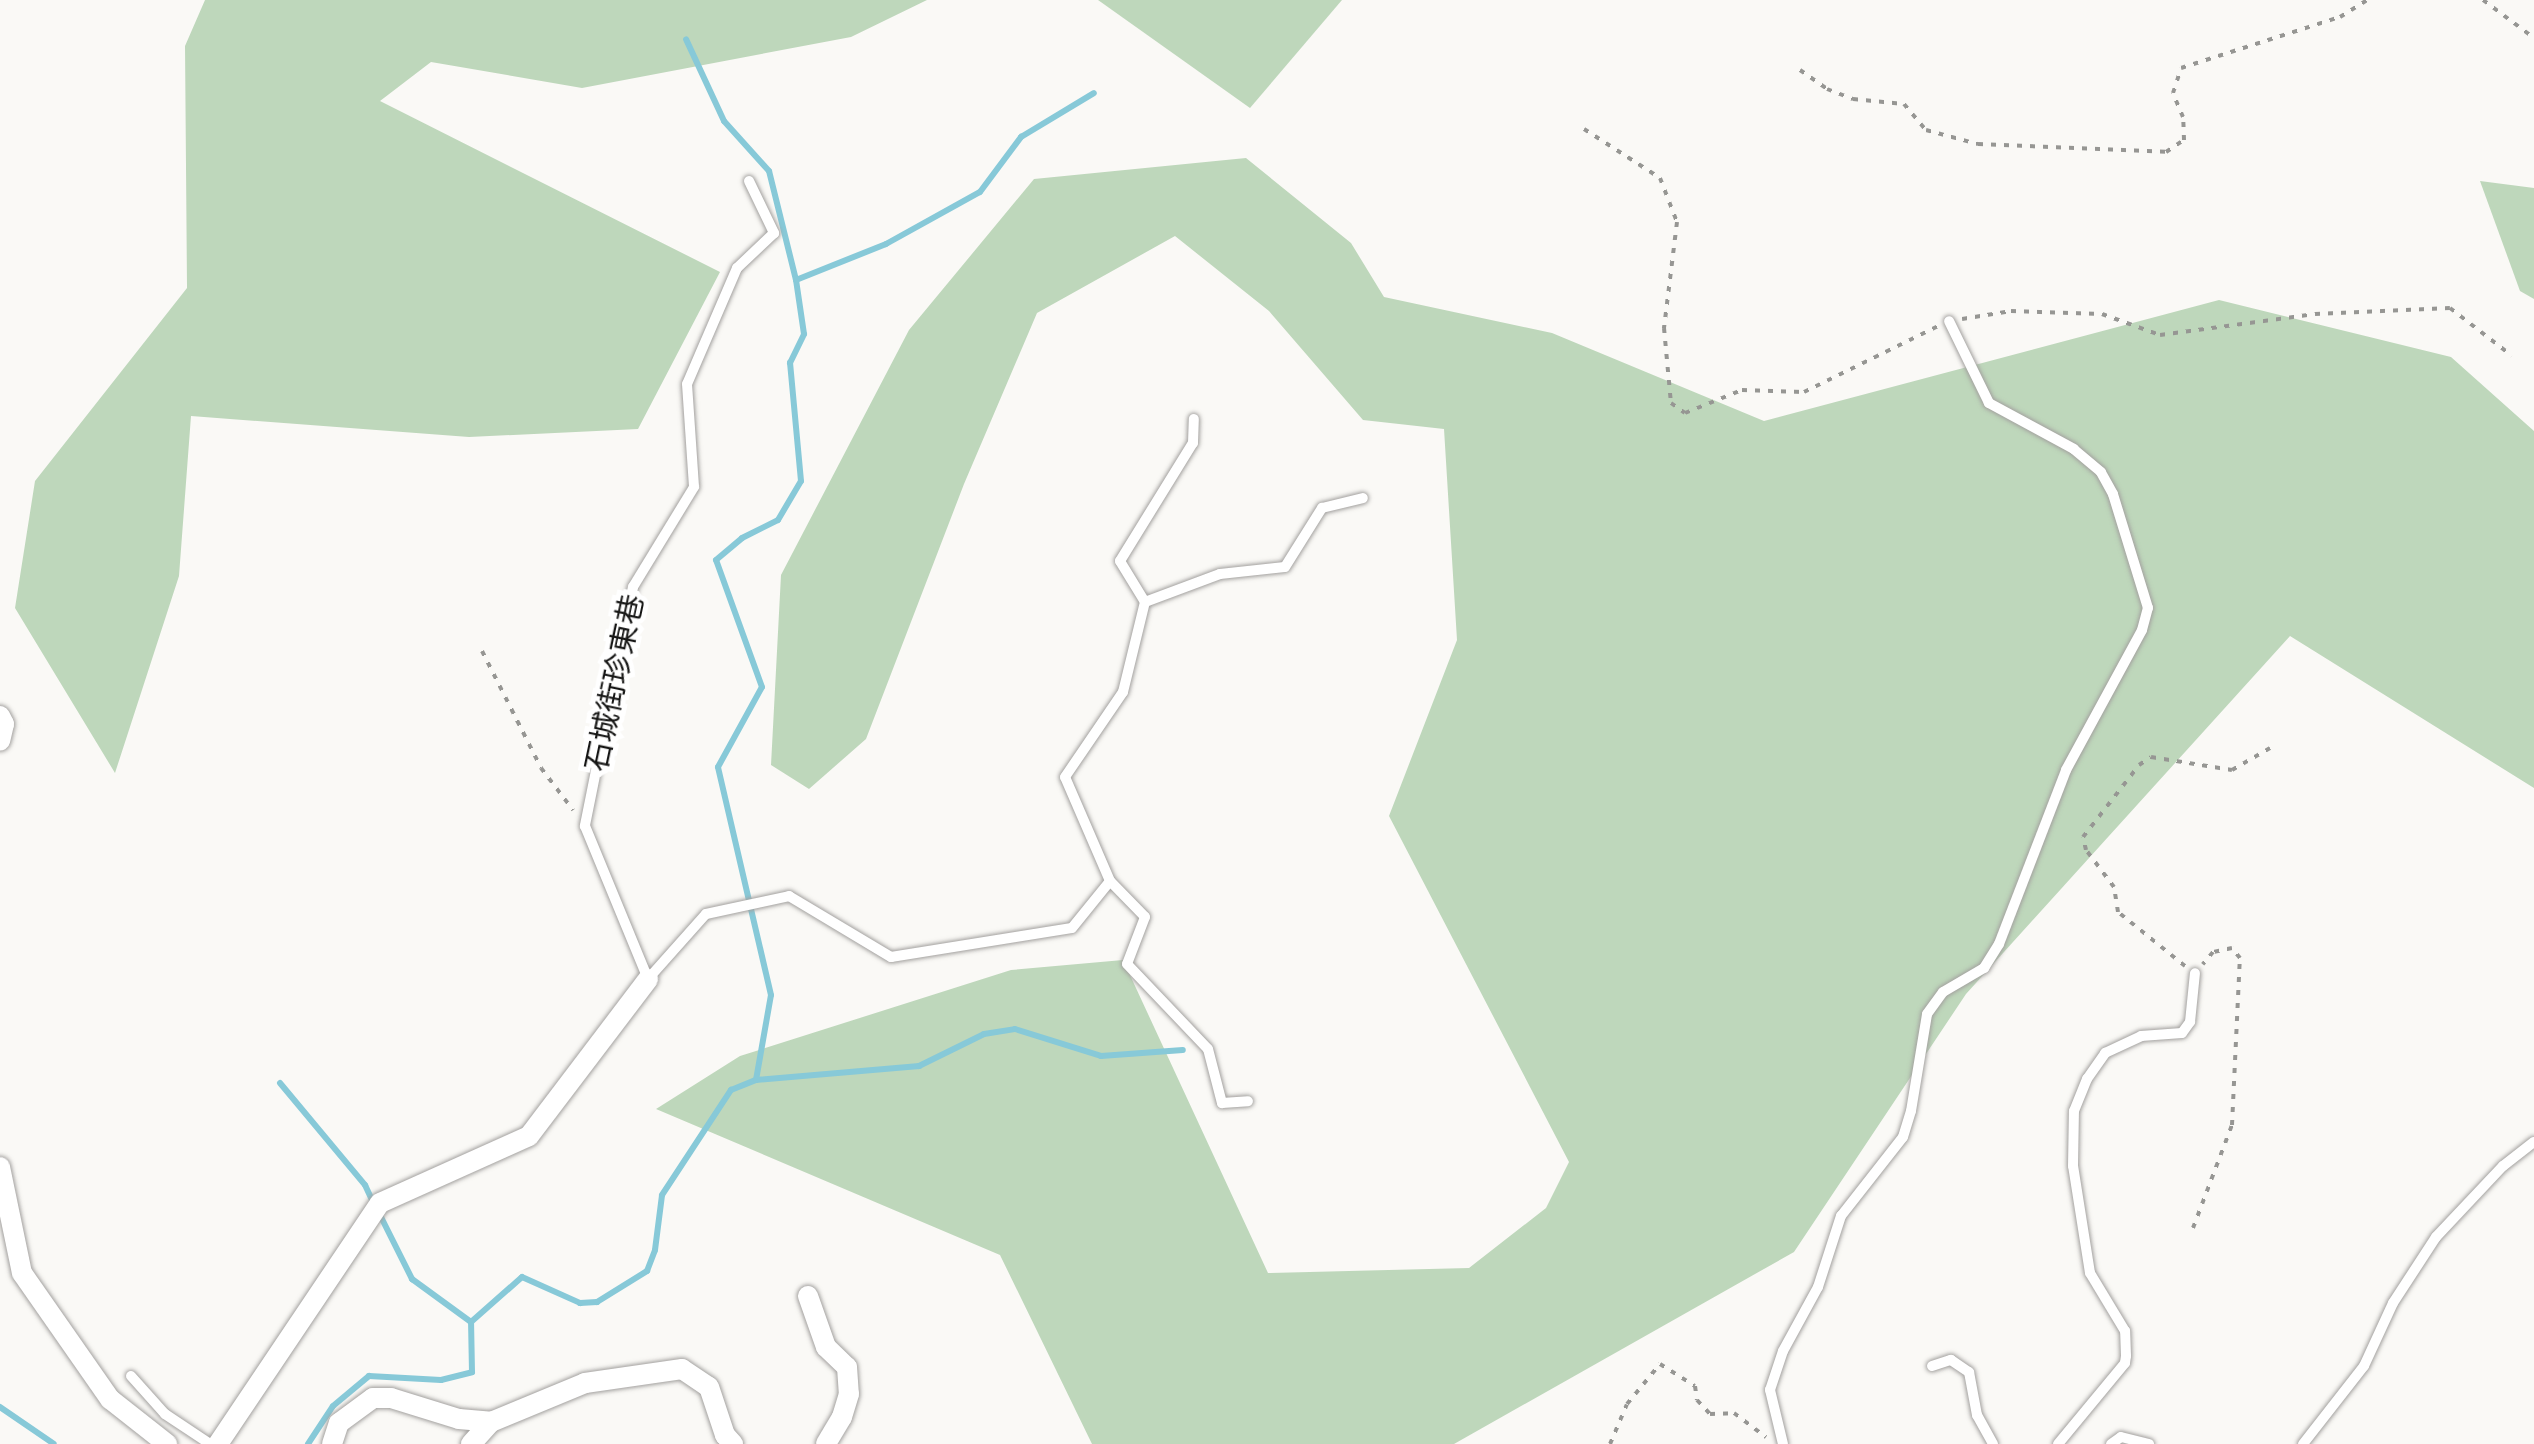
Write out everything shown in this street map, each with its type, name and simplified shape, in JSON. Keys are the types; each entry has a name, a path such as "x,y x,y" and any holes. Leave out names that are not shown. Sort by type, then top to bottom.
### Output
{"street":[{"path":"0,716 4,724 0,741"},
{"path":"218,1444 380,1203 529,1136 648,979"},
{"path":"0,1167 22,1274 110,1398 167,1444"},
{"path":"808,1296 826,1346 847,1368 846,1406 826,1444"},
{"path":"471,1444 491,1422 584,1383 682,1369 709,1387 725,1435 733,1444"},
{"path":"332,1444 339,1423 373,1398 391,1398 459,1419 491,1422"}],"lane":[{"name":"石城街珍東巷","path":"585,826 633,587 694,486 687,384 736,268 774,233 749,181"},
{"path":"1783,1444 1773,1415 1770,1390 1774,1377 1818,1287 1841,1216 1902,1137 1911,1111 1926,1014 1943,992 1984,968 1999,944 2066,770 2142,630 2148,608 2148,596 2113,494 2101,472 2074,449 1989,403 1949,322"},
{"path":"1194,419 1193,443 1120,560 1146,602 1123,692 1064,777 1110,882 1145,917 1127,964 1208,1049 1222,1103 1248,1101"},
{"path":"1146,602 1220,574 1285,567 1322,508 1363,498"},
{"path":"585,826 648,979 706,914 790,896 891,958 1072,928 1110,882"},
{"path":"2077,1444 2062,1440 2125,1363 2126,1356 2124,1331 2090,1273 2073,1166 2074,1110 2087,1079 2105,1053 2141,1036 2182,1033 2190,1022 2195,973"},
{"path":"2303,1444 2364,1366 2393,1303 2436,1236 2503,1166 2534,1142"},
{"path":"1932,1366 1951,1360 1969,1372 1978,1414 1993,1444"},
{"path":"131,1376 165,1414 210,1444"},
{"path":"2111,1444 2121,1437 2149,1444"}],"path":[{"path":"1800,70 1852,99 1904,104 1926,130 1978,144 2166,152 2184,140 2183,117 2173,93 2181,68 2340,17 2367,0"},
{"path":"2484,0 2534,38"},
{"path":"1584,129 1660,178 1678,222 1664,328 1671,403 1685,413 1742,390 1804,392 1949,322 2011,310 2102,314 2160,335 2314,314 2450,308 2512,356"},
{"path":"482,652 542,768 585,826"},
{"path":"2193,1228 2232,1126 2240,958 2232,948 2212,952 2195,973 2155,946 2118,912 2114,888 2086,850 2083,836 2139,765 2151,757 2232,770 2270,748"},
{"path":"1610,1444 1627,1404 1660,1364 1695,1386 1697,1400 1710,1414 1734,1413 1772,1444"}],"green space":[{"path":"205,0 927,0 851,37 582,88 431,62 380,101 720,272 638,429 469,437 191,416 179,576 115,773 15,608 35,481 187,288 185,46"},
{"path":"1098,0 1342,0 1250,108"},
{"path":"1246,158 1351,243 1384,297 1552,333 1764,421 2219,300 2451,357 2534,431 2534,788 2290,636 1966,994 1794,1252 1454,1444 1092,1444 1000,1255 656,1109 740,1056 1011,970 1123,960 1268,1273 1469,1268 1546,1208 1569,1162 1389,816 1457,640 1444,429 1363,420 1269,311 1175,236 1037,313 964,484 866,739 809,789 771,765 781,575 909,330 1034,179"},
{"path":"2480,181 2534,188 2534,299 2520,291"}],"waterway":[{"path":"308,1444 333,1406 369,1376 441,1380 472,1372 471,1322 522,1277 580,1303 597,1302 647,1271 655,1250 662,1195 731,1090 756,1080 771,995 718,767 762,687 716,560 742,538 778,520 801,481 790,363 804,334 796,280 769,171 724,121 686,39"},
{"path":"796,280 886,244 980,192 1021,137 1094,93"},
{"path":"756,1080 919,1066 984,1034 1015,1029 1101,1056 1183,1050"},
{"path":"280,1083 365,1185 374,1204"},
{"path":"380,1215 412,1279 471,1322"},
{"path":"0,1407 54,1444"}]}
